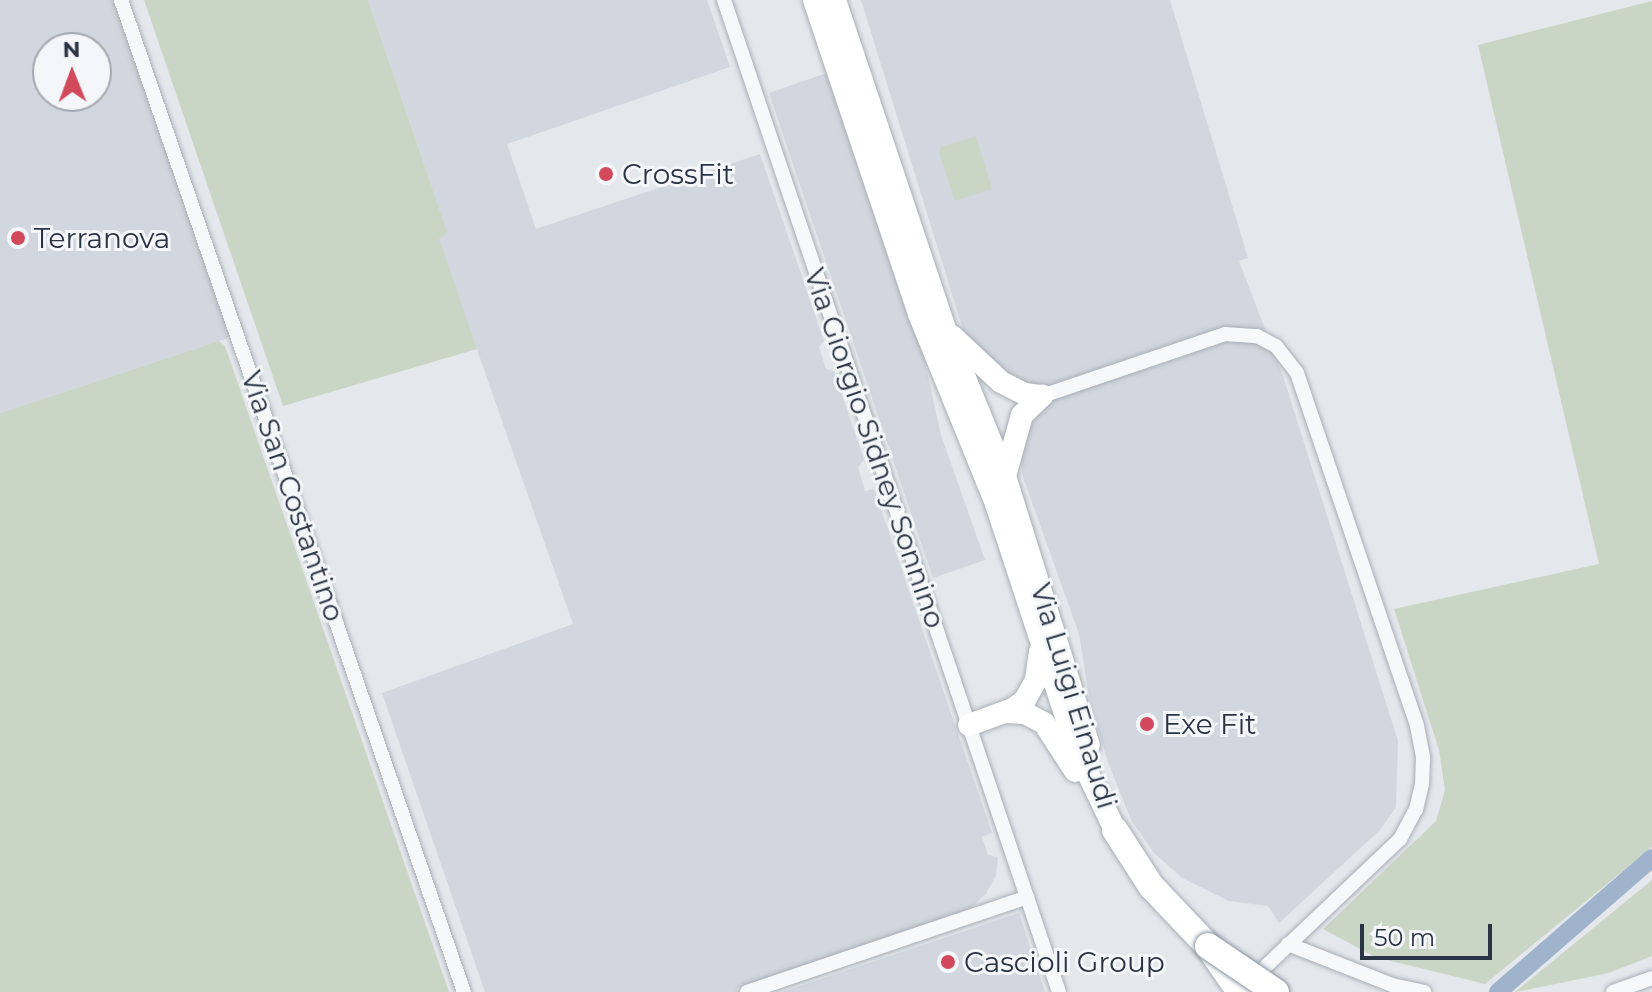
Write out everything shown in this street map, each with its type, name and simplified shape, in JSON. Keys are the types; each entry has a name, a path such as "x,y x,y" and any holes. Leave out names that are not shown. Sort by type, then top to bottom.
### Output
{"highway":[{"path":"1115,830 1151,886 1250,992"},
{"path":"1208,946 1240,992"},
{"path":"1208,946 1276,992"}],"main road":[{"name":"Via Luigi Einaudi","path":"814,0 919,314 996,504 1078,753 1115,830"},
{"name":"Via Luigi Einaudi","path":"835,0 946,331 1005,476 1115,830"},
{"path":"946,331 1001,382 1025,394 1042,396"},
{"path":"1005,476 1022,415 1042,396"},
{"path":"969,725 1020,705 1034,687 1041,642"},
{"path":"1006,712 1025,713 1044,723 1067,761 1101,804"}],"street":[{"name":"Via San Costantino","path":"121,0 464,992"},
{"name":"Via Giorgio Sidney Sonnino","path":"724,0 1059,992"},
{"path":"1042,396 1225,334 1257,336 1276,346 1297,373 1417,726 1423,758 1422,784 1416,809 1400,839 1266,966"},
{"path":"747,992 1027,897"},
{"path":"1288,944 1392,985 1424,992"},
{"path":"1613,992 1652,978"}],"shaded area":[{"path":"0,0 121,0 237,335 0,413"},
{"path":"368,0 707,0 730,67 507,144 536,229 760,154 824,341 819,347 826,369 834,371 864,460 858,467 865,491 874,489 992,833 982,837 988,855 998,857 996,875 986,894 968,910 738,988 739,992 485,992 382,693 573,624 438,238 448,234"},
{"path":"861,0 1170,0 1248,258 1239,261 1284,379 1398,741 1396,807 1380,830 1279,923 1268,906 1229,901 1182,878 1154,853 1131,820 1108,762 1090,702 1079,634 1023,477 1019,449 1030,421 1011,381 965,336"},
{"path":"830,72 920,339 941,435 985,560 933,578 769,93"},
{"path":"1019,913 1045,992 782,992"}],"green space":[{"path":"144,0 368,0 448,234 439,238 477,349 283,406"},
{"path":"1652,1 1652,847 1485,984 1375,957 1323,929 1436,821 1445,790 1439,750 1394,609 1599,564 1478,45"},
{"path":"976,136 992,189 955,201 939,153 941,147"},
{"path":"219,341 225,346 449,992 0,992 0,413"},
{"path":"1652,880 1652,956 1609,973 1515,992"}],"waterway":[{"path":"1498,992 1652,858"}],"place":[{"name":"CrossFit","path":"606,174"},
{"name":"Terranova","path":"18,238"},
{"name":"Exe Fit","path":"1147,724"},
{"name":"Cascioli Group","path":"948,962"}]}
